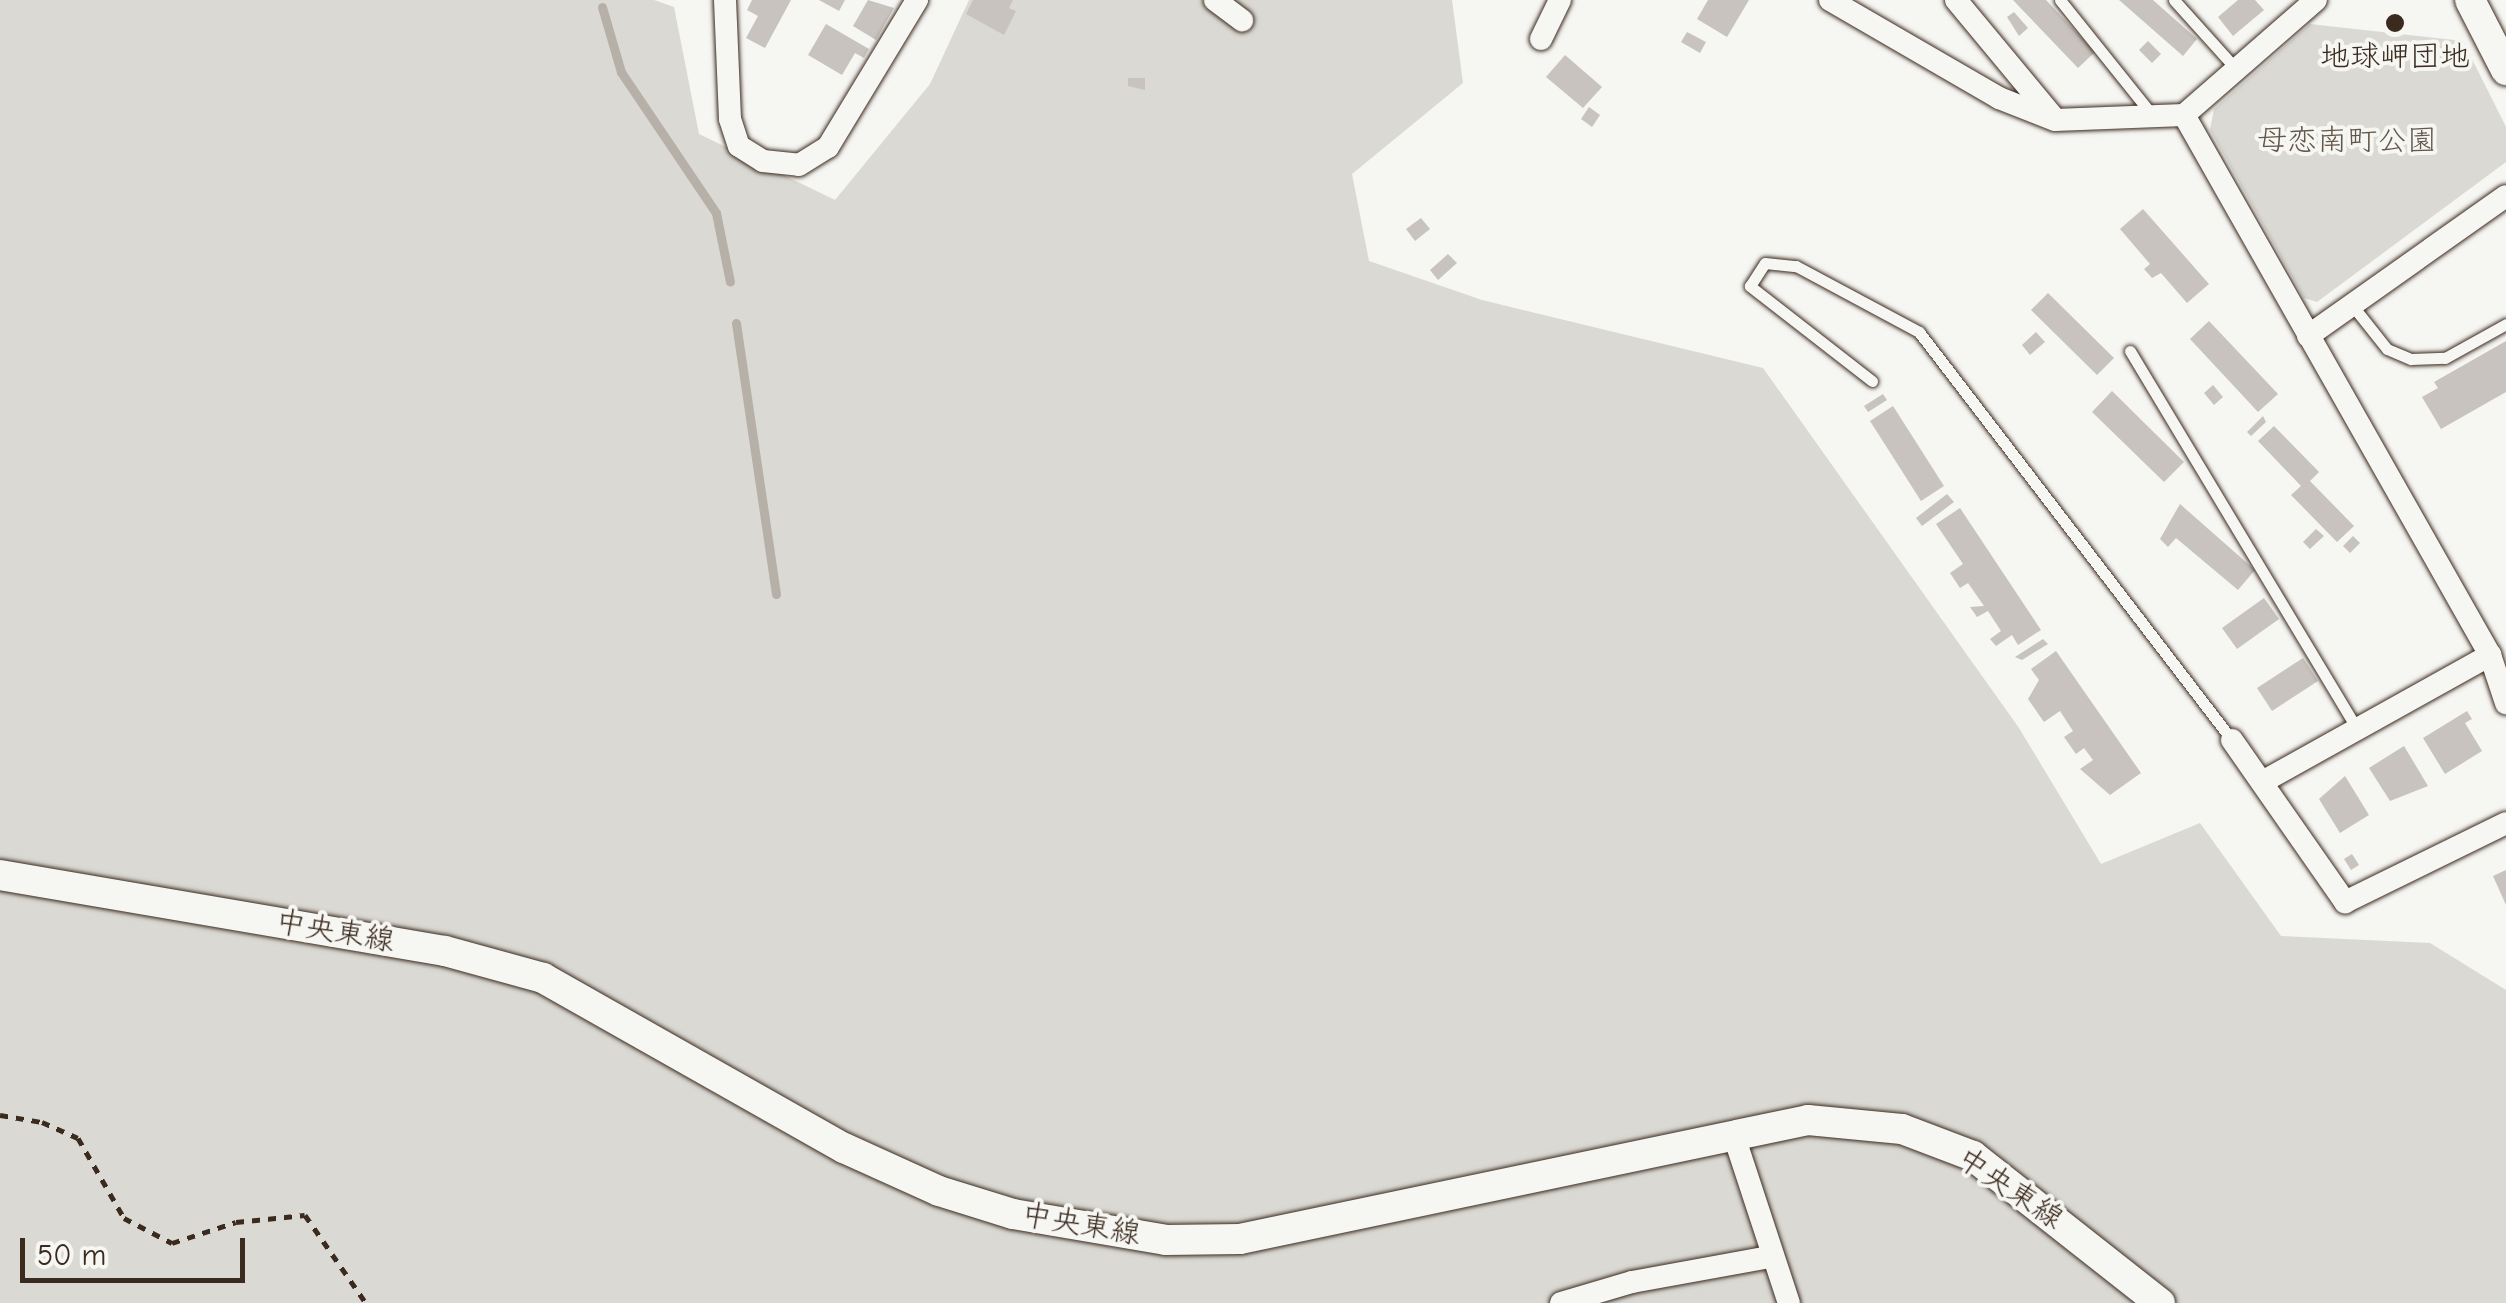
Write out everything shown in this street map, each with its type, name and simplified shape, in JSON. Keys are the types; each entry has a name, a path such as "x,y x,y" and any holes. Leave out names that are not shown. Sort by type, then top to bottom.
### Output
{"street":[{"path":"725,0 730,119 739,146 763,161 800,165 828,147 917,0"},
{"path":"1216,0 1242,20"},
{"path":"1541,39 1560,0"},
{"path":"1830,0 1999,98 2055,120 2184,114 2316,0"},
{"path":"1956,0 2055,120"},
{"path":"2470,0 2506,70"},
{"path":"2184,114 2490,655 2506,703"},
{"path":"2308,336 2506,196"},
{"path":"2264,781 2490,655"},
{"path":"2232,740 2345,902 2506,823"},
{"name":"中央東線","path":"0,875 445,951 543,978 876,1163 957,1197 1097,1230 1166,1240 1240,1239 1412,1208 1733,1133 1827,1122 1902,1129 1973,1156 2160,1303"},
{"path":"1733,1133 1769,1257 1789,1303"},
{"path":"1561,1303 1632,1282 1769,1257"}],"lane":[{"path":"2060,0 2153,116"},
{"path":"2174,0 2237,70"},
{"path":"1872,381 1750,286 1765,263 1796,266 1919,332 2232,740"},
{"path":"2352,305 2387,349 2411,359 2445,358 2506,324"},
{"path":"2130,351 2357,729"}],"path":[{"path":"0,1115 42,1122 78,1138 124,1218 172,1243 236,1222 305,1215 366,1303"}],"green space":[{"path":"0,0 654,0 674,7 699,134 835,200 930,84 969,0 1452,0 1463,83 1352,174 1369,261 1482,300 1763,368 2019,728 2101,864 2200,823 2281,936 2430,943 2506,990 2506,1303 0,1303"},
{"name":"母恋南町公園","path":"2310,24 2463,41 2506,127 2506,162 2317,302 2304,298 2210,130 2214,109"}],"building":[{"path":"752,0 791,0 765,48 746,38 758,16 747,10"},
{"path":"819,0 845,0 839,11"},
{"path":"868,0 894,8 876,40 853,26"},
{"path":"973,0 1013,0 1009,8 1016,11 1004,35 966,14"},
{"path":"1708,0 1749,0 1727,37 1697,19"},
{"path":"2013,0 2046,0 2095,52 2078,68"},
{"path":"2119,0 2153,0 2197,39 2183,56"},
{"path":"2238,0 2255,0 2264,10 2233,36 2218,17"},
{"path":"2014,12 2028,28 2019,36 2007,17"},
{"path":"826,24 869,49 864,58 855,53 842,75 808,55"},
{"path":"1687,32 1706,42 1700,53 1681,42"},
{"path":"2148,41 2161,54 2152,63 2139,50"},
{"path":"1565,55 1602,87 1583,108 1546,77"},
{"path":"1128,78 1145,78 1145,90 1128,86"},
{"path":"1589,107 1600,115 1592,127 1581,119"},
{"path":"2143,209 2209,284 2187,303 2161,273 2152,278 2144,269 2150,264 2120,229"},
{"path":"1421,218 1430,229 1415,241 1406,229"},
{"path":"1448,254 1457,263 1438,280 1430,270"},
{"path":"2048,293 2114,358 2097,375 2031,310"},
{"path":"2209,321 2278,394 2258,412 2190,339"},
{"path":"2036,332 2045,342 2030,355 2022,345"},
{"path":"2506,341 2506,392 2441,429 2422,397 2438,388 2434,382"},
{"path":"2213,385 2223,397 2214,405 2204,393"},
{"path":"2112,391 2184,462 2164,482 2092,412"},
{"path":"1883,394 1887,400 1868,412 1864,406"},
{"path":"1893,406 1944,486 1921,501 1870,421"},
{"path":"2263,416 2266,422 2251,436 2247,432"},
{"path":"2274,426 2319,472 2310,481 2354,526 2337,542 2291,495 2301,486 2258,441"},
{"path":"1947,494 1954,502 1922,526 1916,518"},
{"path":"2180,504 2255,570 2238,590 2176,538 2168,547 2160,539"},
{"path":"1960,508 2041,630 2018,645 2012,635 1996,646 1990,639 2001,631 1988,611 1977,617 1970,607 1984,606 1968,583 1960,588 1950,573 1963,564 1936,524"},
{"path":"2316,529 2324,536 2310,549 2303,542"},
{"path":"2353,536 2360,543 2350,553 2343,546"},
{"path":"2264,598 2279,619 2237,649 2222,628"},
{"path":"2043,639 2048,644 2022,660 2015,657"},
{"path":"2056,651 2141,773 2110,795 2080,769 2093,760 2084,748 2076,754 2064,737 2073,731 2060,711 2044,722 2028,699 2039,680 2031,669"},
{"path":"2303,658 2318,681 2272,711 2257,688"},
{"path":"2467,711 2472,719 2465,723 2482,751 2445,774 2423,738"},
{"path":"2404,746 2428,786 2390,801 2369,768"},
{"path":"2345,776 2369,815 2340,833 2319,799"},
{"path":"2352,854 2359,865 2351,870 2344,859"},
{"path":"2506,870 2506,905 2493,876"}],"waterway":[{"path":"602,7 621,72 716,213 730,282"},
{"path":"736,323 776,594"}],"place":[{"name":"地球岬団地","path":"2395,23"}]}
